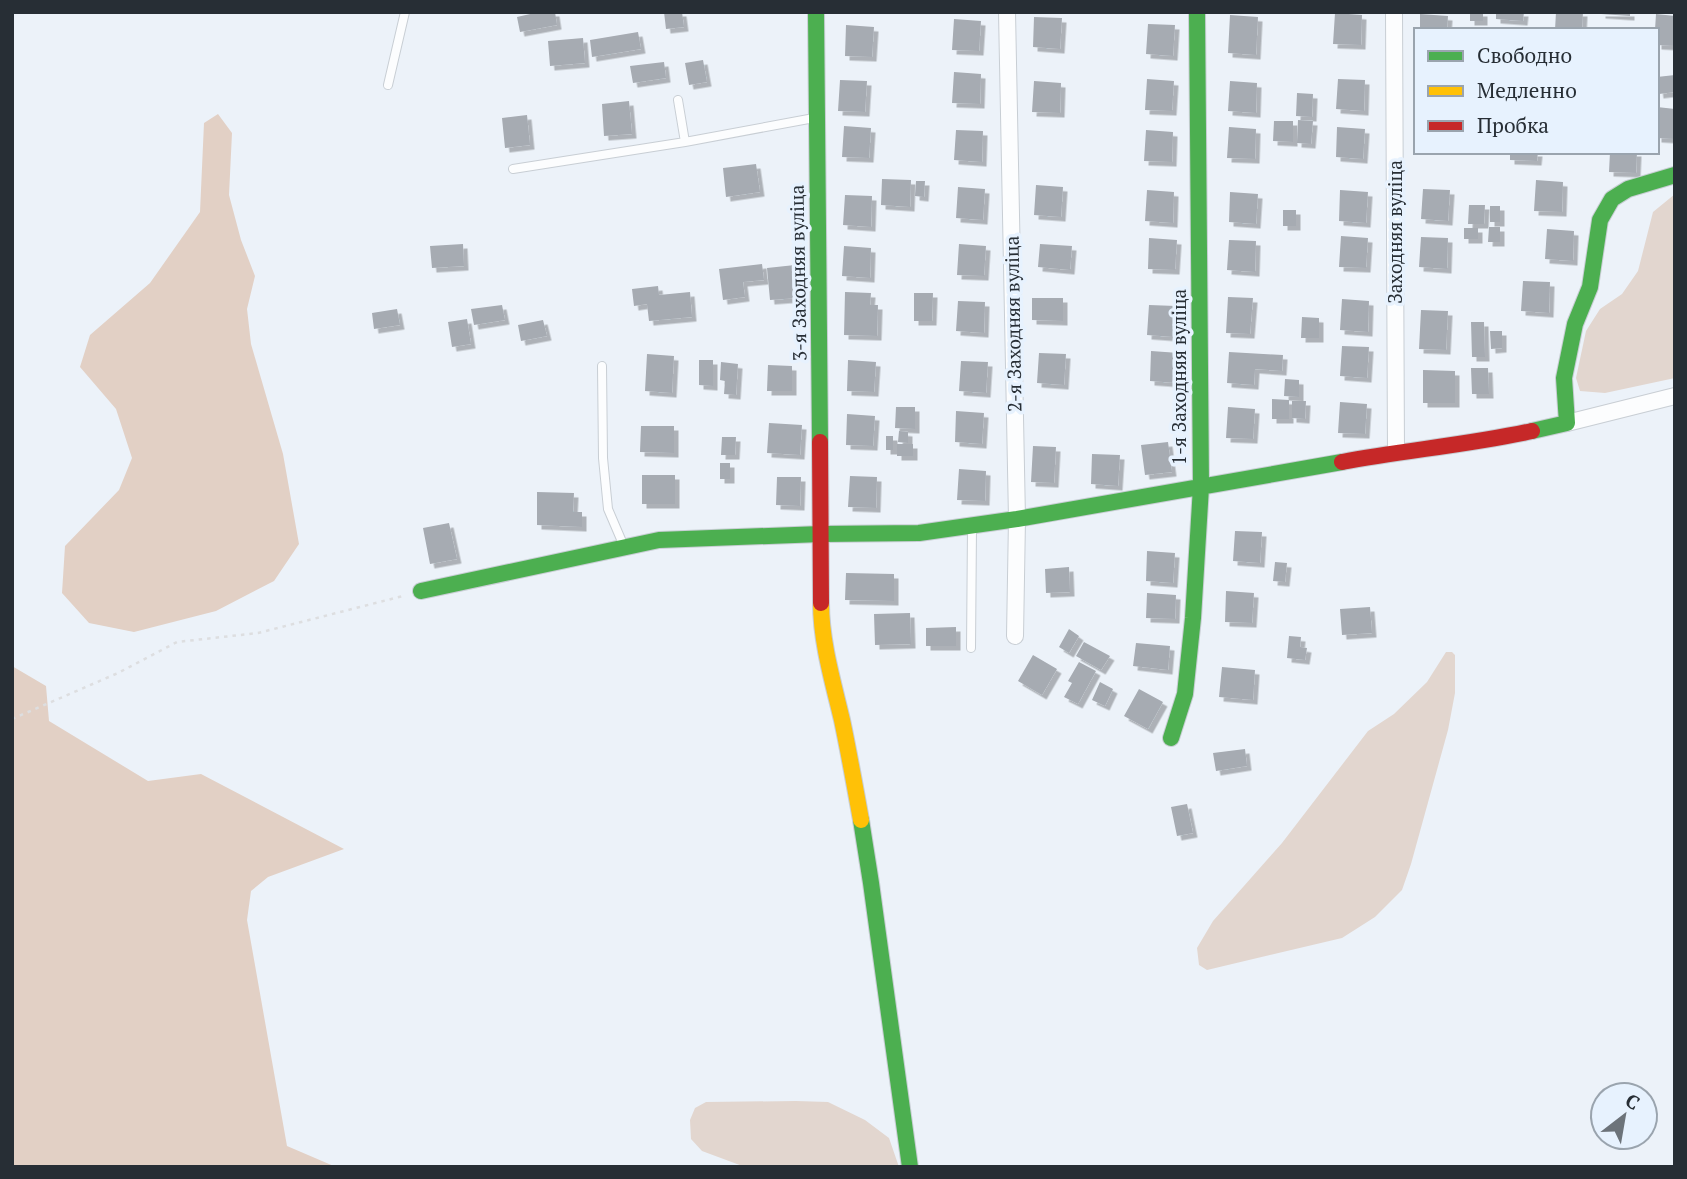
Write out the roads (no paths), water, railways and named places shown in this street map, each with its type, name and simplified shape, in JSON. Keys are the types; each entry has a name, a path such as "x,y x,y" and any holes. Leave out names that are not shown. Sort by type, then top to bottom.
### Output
{"street":[{"name":"3-я Заходняя вуліца","path":"817,12 821,618 851,760 867,855 910,1167"},
{"name":"2-я Заходняя вуліца","path":"1007,12 1017,519 1015,636"},
{"name":"1-я Заходняя вуліца","path":"1171,738 1185,694 1194,618 1201,488 1198,12"},
{"name":"Заходняя вуліца","path":"1394,12 1396,452"},
{"path":"1567,423 1564,378 1575,324 1590,287 1600,220 1612,199 1628,189 1675,175"},
{"path":"421,591 659,540 919,533 1017,519 1396,452 1487,441 1675,396"}],"lane":[{"path":"388,85 405,12"},
{"path":"678,100 685,142"},
{"path":"513,169 685,142 817,117"},
{"path":"602,366 603,458 608,509 624,547"},
{"path":"971,648 972,525"}]}
